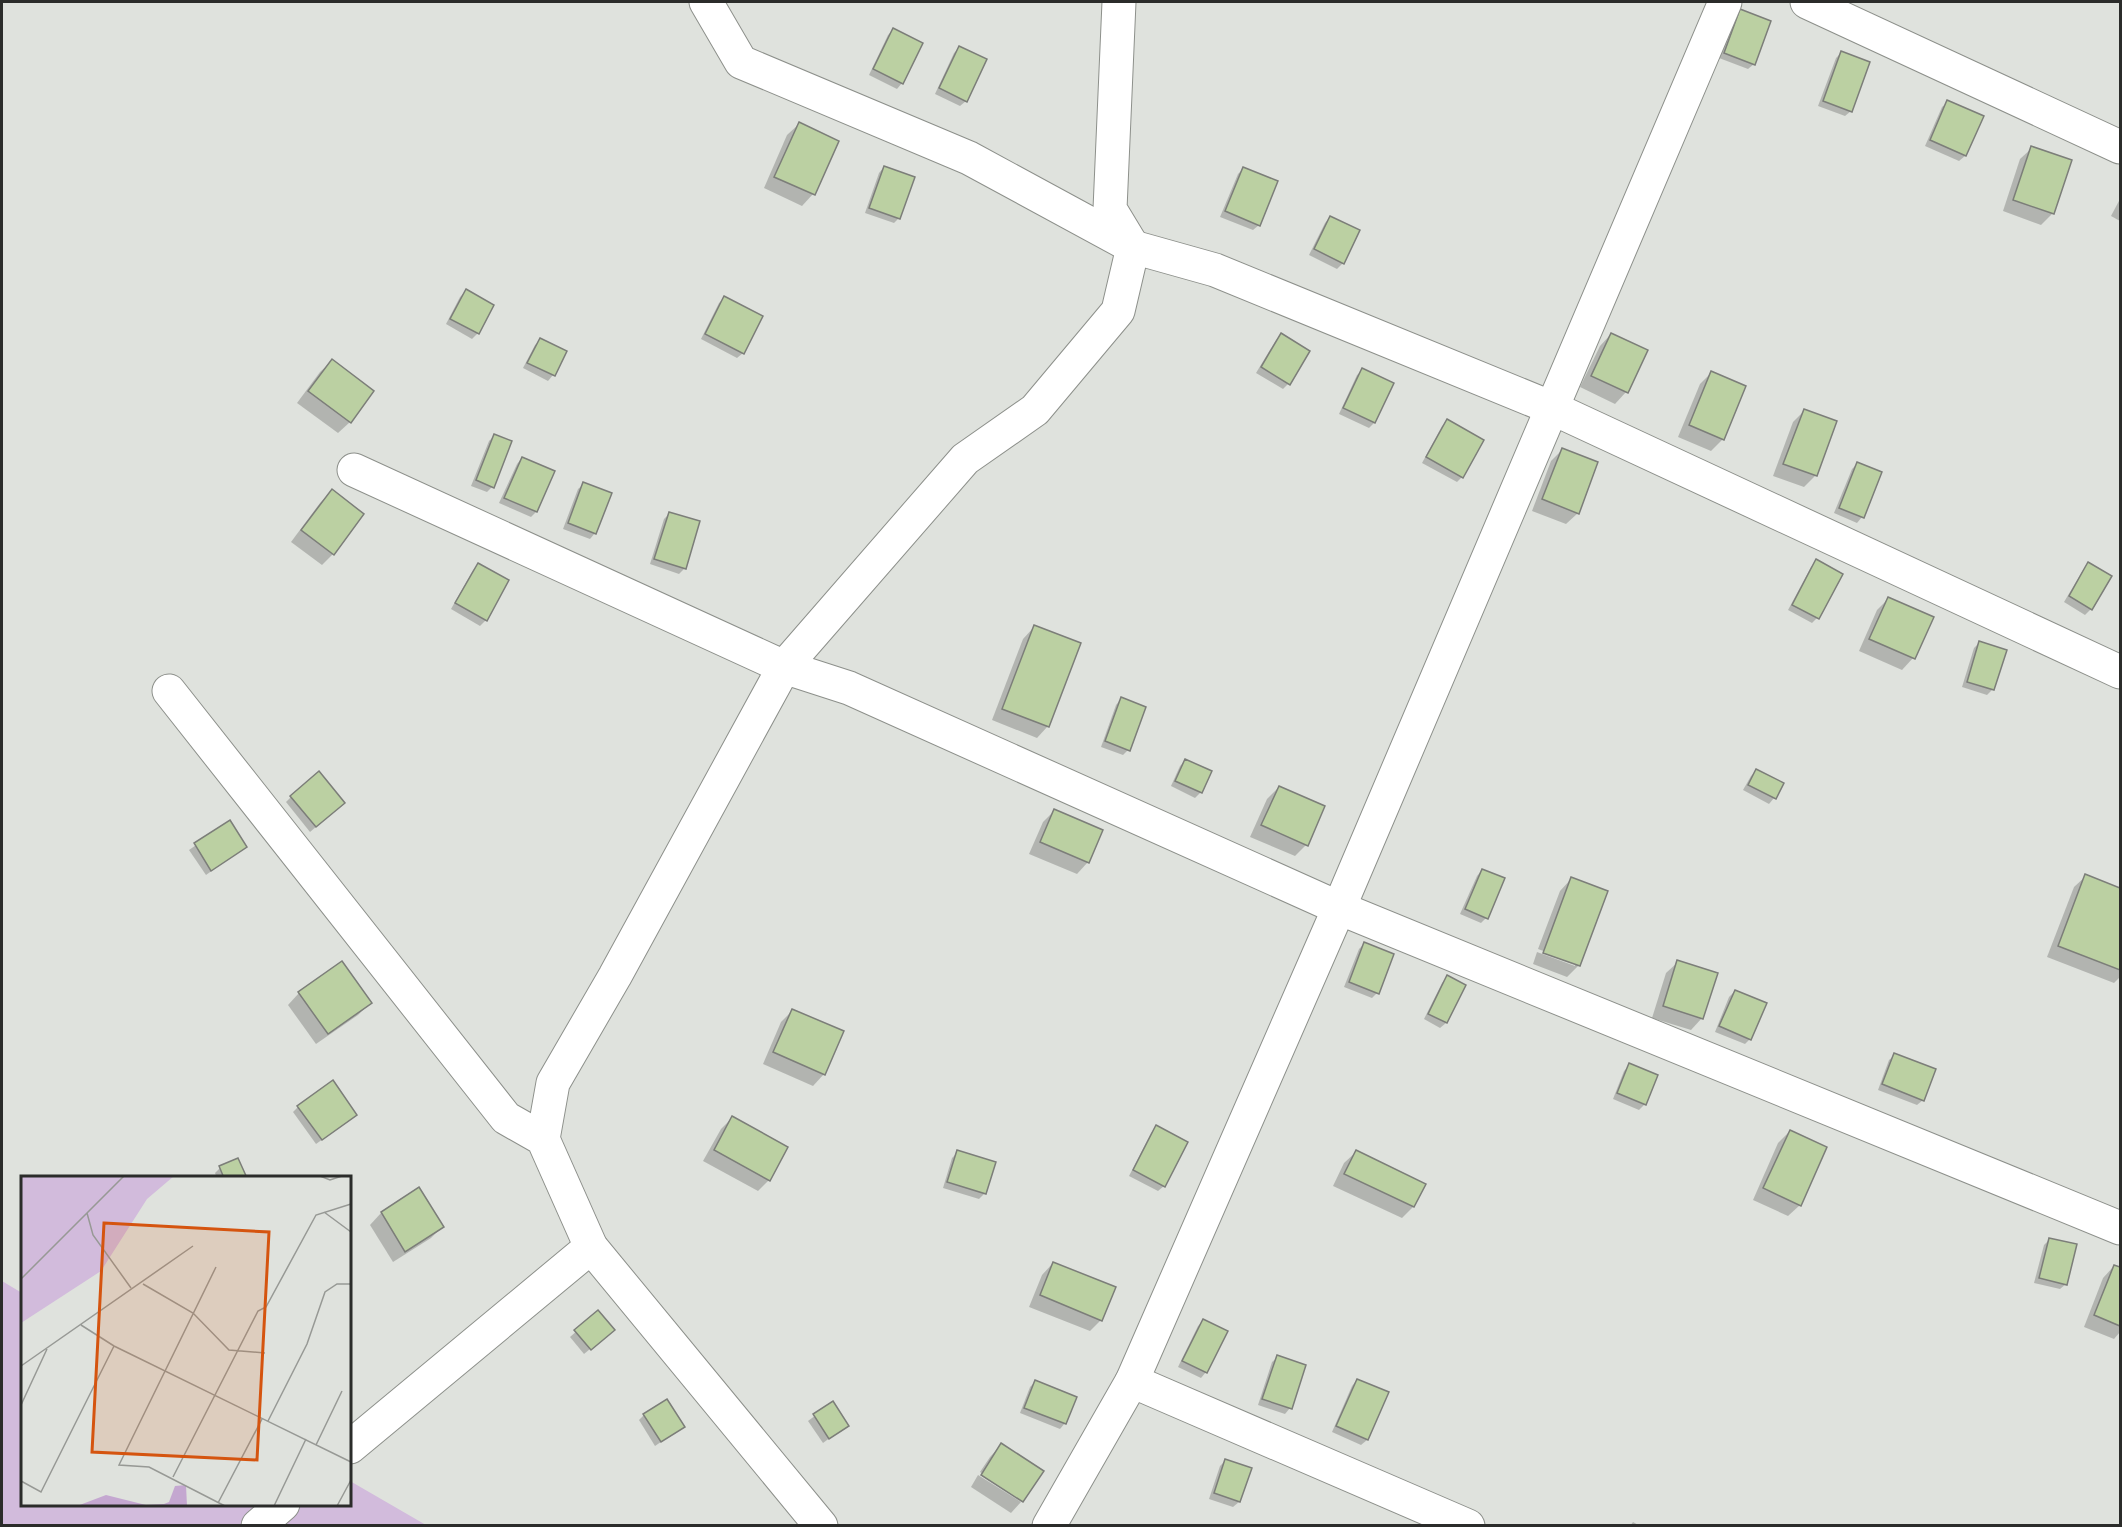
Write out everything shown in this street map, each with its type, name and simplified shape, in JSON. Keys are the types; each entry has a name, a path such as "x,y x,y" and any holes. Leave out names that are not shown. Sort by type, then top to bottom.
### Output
{"lane":[{"path":"706,2 741,62 969,158 1133,247 1215,270 1552,408 2121,672"},
{"path":"821,1526 591,1247 543,1139 554,1083 784,667 965,459 1035,410 1118,311 1133,247 1110,209 1119,2"},
{"path":"1049,1526 1132,1381 1339,909 1725,2"},
{"path":"1807,2 2121,147"},
{"path":"354,470 784,667 849,688 1339,909 2121,1228"},
{"path":"169,691 506,1118 543,1139"},
{"path":"351,1447 591,1247"},
{"path":"1132,1381 1468,1526"},
{"path":"258,1526 281,1506"}],"shaded area":[{"path":"2,1281 21,1292 21,1506 351,1506 351,1482 426,1525 2,1525"}],"building":[{"path":"1740,9 1771,21 1755,65 1724,53"},
{"path":"893,28 923,43 903,84 873,69"},
{"path":"959,46 987,59 967,102 939,88"},
{"path":"1841,51 1870,62 1852,112 1823,101"},
{"path":"1947,100 1984,116 1966,156 1930,140"},
{"path":"799,122 839,141 815,195 774,177"},
{"path":"2031,146 2072,160 2054,214 2013,200"},
{"path":"884,166 915,177 900,219 869,208"},
{"path":"1243,167 1278,181 1260,226 1225,211"},
{"path":"1330,216 1360,230 1344,264 1314,249"},
{"path":"466,289 494,305 479,334 450,319"},
{"path":"724,296 763,316 744,354 705,334"},
{"path":"1281,333 1310,351 1290,385 1261,367"},
{"path":"1611,333 1648,350 1628,393 1591,376"},
{"path":"540,338 567,351 555,376 527,363"},
{"path":"332,359 374,391 351,423 308,391"},
{"path":"1362,368 1394,383 1375,423 1343,408"},
{"path":"1711,371 1746,386 1724,440 1689,425"},
{"path":"1804,409 1837,421 1817,476 1783,464"},
{"path":"1447,419 1484,440 1463,478 1426,457"},
{"path":"494,434 512,441 494,488 476,480"},
{"path":"1562,448 1598,462 1579,514 1542,499"},
{"path":"522,457 555,471 537,512 504,498"},
{"path":"1857,462 1882,472 1864,518 1839,508"},
{"path":"583,482 612,493 596,534 568,523"},
{"path":"332,489 364,514 334,555 301,530"},
{"path":"669,512 700,521 686,569 654,559"},
{"path":"1816,559 1843,574 1819,619 1792,605"},
{"path":"2088,562 2112,576 2092,610 2069,596"},
{"path":"478,563 509,580 487,621 455,603"},
{"path":"1888,597 1934,617 1915,659 1869,639"},
{"path":"1034,625 1081,643 1049,727 1002,709"},
{"path":"1979,641 2007,650 1994,690 1967,682"},
{"path":"1121,697 1146,707 1130,751 1105,741"},
{"path":"1185,759 1212,771 1202,793 1175,781"},
{"path":"1756,769 1784,783 1776,799 1748,785"},
{"path":"319,771 345,803 316,827 290,796"},
{"path":"1279,786 1325,806 1308,846 1261,825"},
{"path":"1054,809 1103,830 1089,863 1040,842"},
{"path":"230,820 247,847 211,871 194,843"},
{"path":"1482,869 1505,878 1488,919 1465,909"},
{"path":"2085,874 2120,888 2120,970 2058,946"},
{"path":"1571,877 1608,891 1580,966 1543,953"},
{"path":"1364,942 1394,954 1379,994 1349,982"},
{"path":"1677,960 1718,973 1703,1019 1663,1006"},
{"path":"342,961 372,1003 328,1034 298,992"},
{"path":"1447,975 1466,985 1447,1023 1428,1014"},
{"path":"1735,990 1767,1003 1751,1040 1719,1026"},
{"path":"792,1009 844,1031 825,1075 773,1052"},
{"path":"1894,1053 1936,1069 1924,1101 1882,1084"},
{"path":"1629,1063 1658,1075 1646,1105 1617,1093"},
{"path":"333,1080 357,1115 322,1140 297,1106"},
{"path":"732,1116 788,1147 770,1181 714,1150"},
{"path":"1156,1125 1188,1142 1165,1187 1133,1170"},
{"path":"1790,1130 1827,1147 1801,1206 1763,1188"},
{"path":"957,1150 996,1162 986,1194 947,1182"},
{"path":"1356,1150 1426,1184 1414,1207 1344,1174"},
{"path":"238,1158 246,1176 223,1176 219,1166"},
{"path":"419,1187 444,1227 405,1252 381,1212"},
{"path":"2049,1238 2077,1244 2067,1285 2039,1278"},
{"path":"1053,1262 1116,1287 1102,1321 1040,1295"},
{"path":"2114,1265 2120,1267 2120,1326 2094,1315"},
{"path":"598,1310 615,1330 591,1350 574,1330"},
{"path":"1203,1319 1228,1331 1207,1373 1182,1361"},
{"path":"1277,1355 1306,1365 1292,1409 1262,1399"},
{"path":"1357,1379 1389,1392 1368,1440 1336,1426"},
{"path":"1035,1380 1077,1397 1066,1424 1024,1408"},
{"path":"667,1399 685,1427 661,1442 643,1414"},
{"path":"833,1401 849,1426 829,1439 813,1414"},
{"path":"1001,1443 1044,1471 1023,1502 981,1475"},
{"path":"1225,1459 1252,1468 1240,1502 1214,1493"}]}
